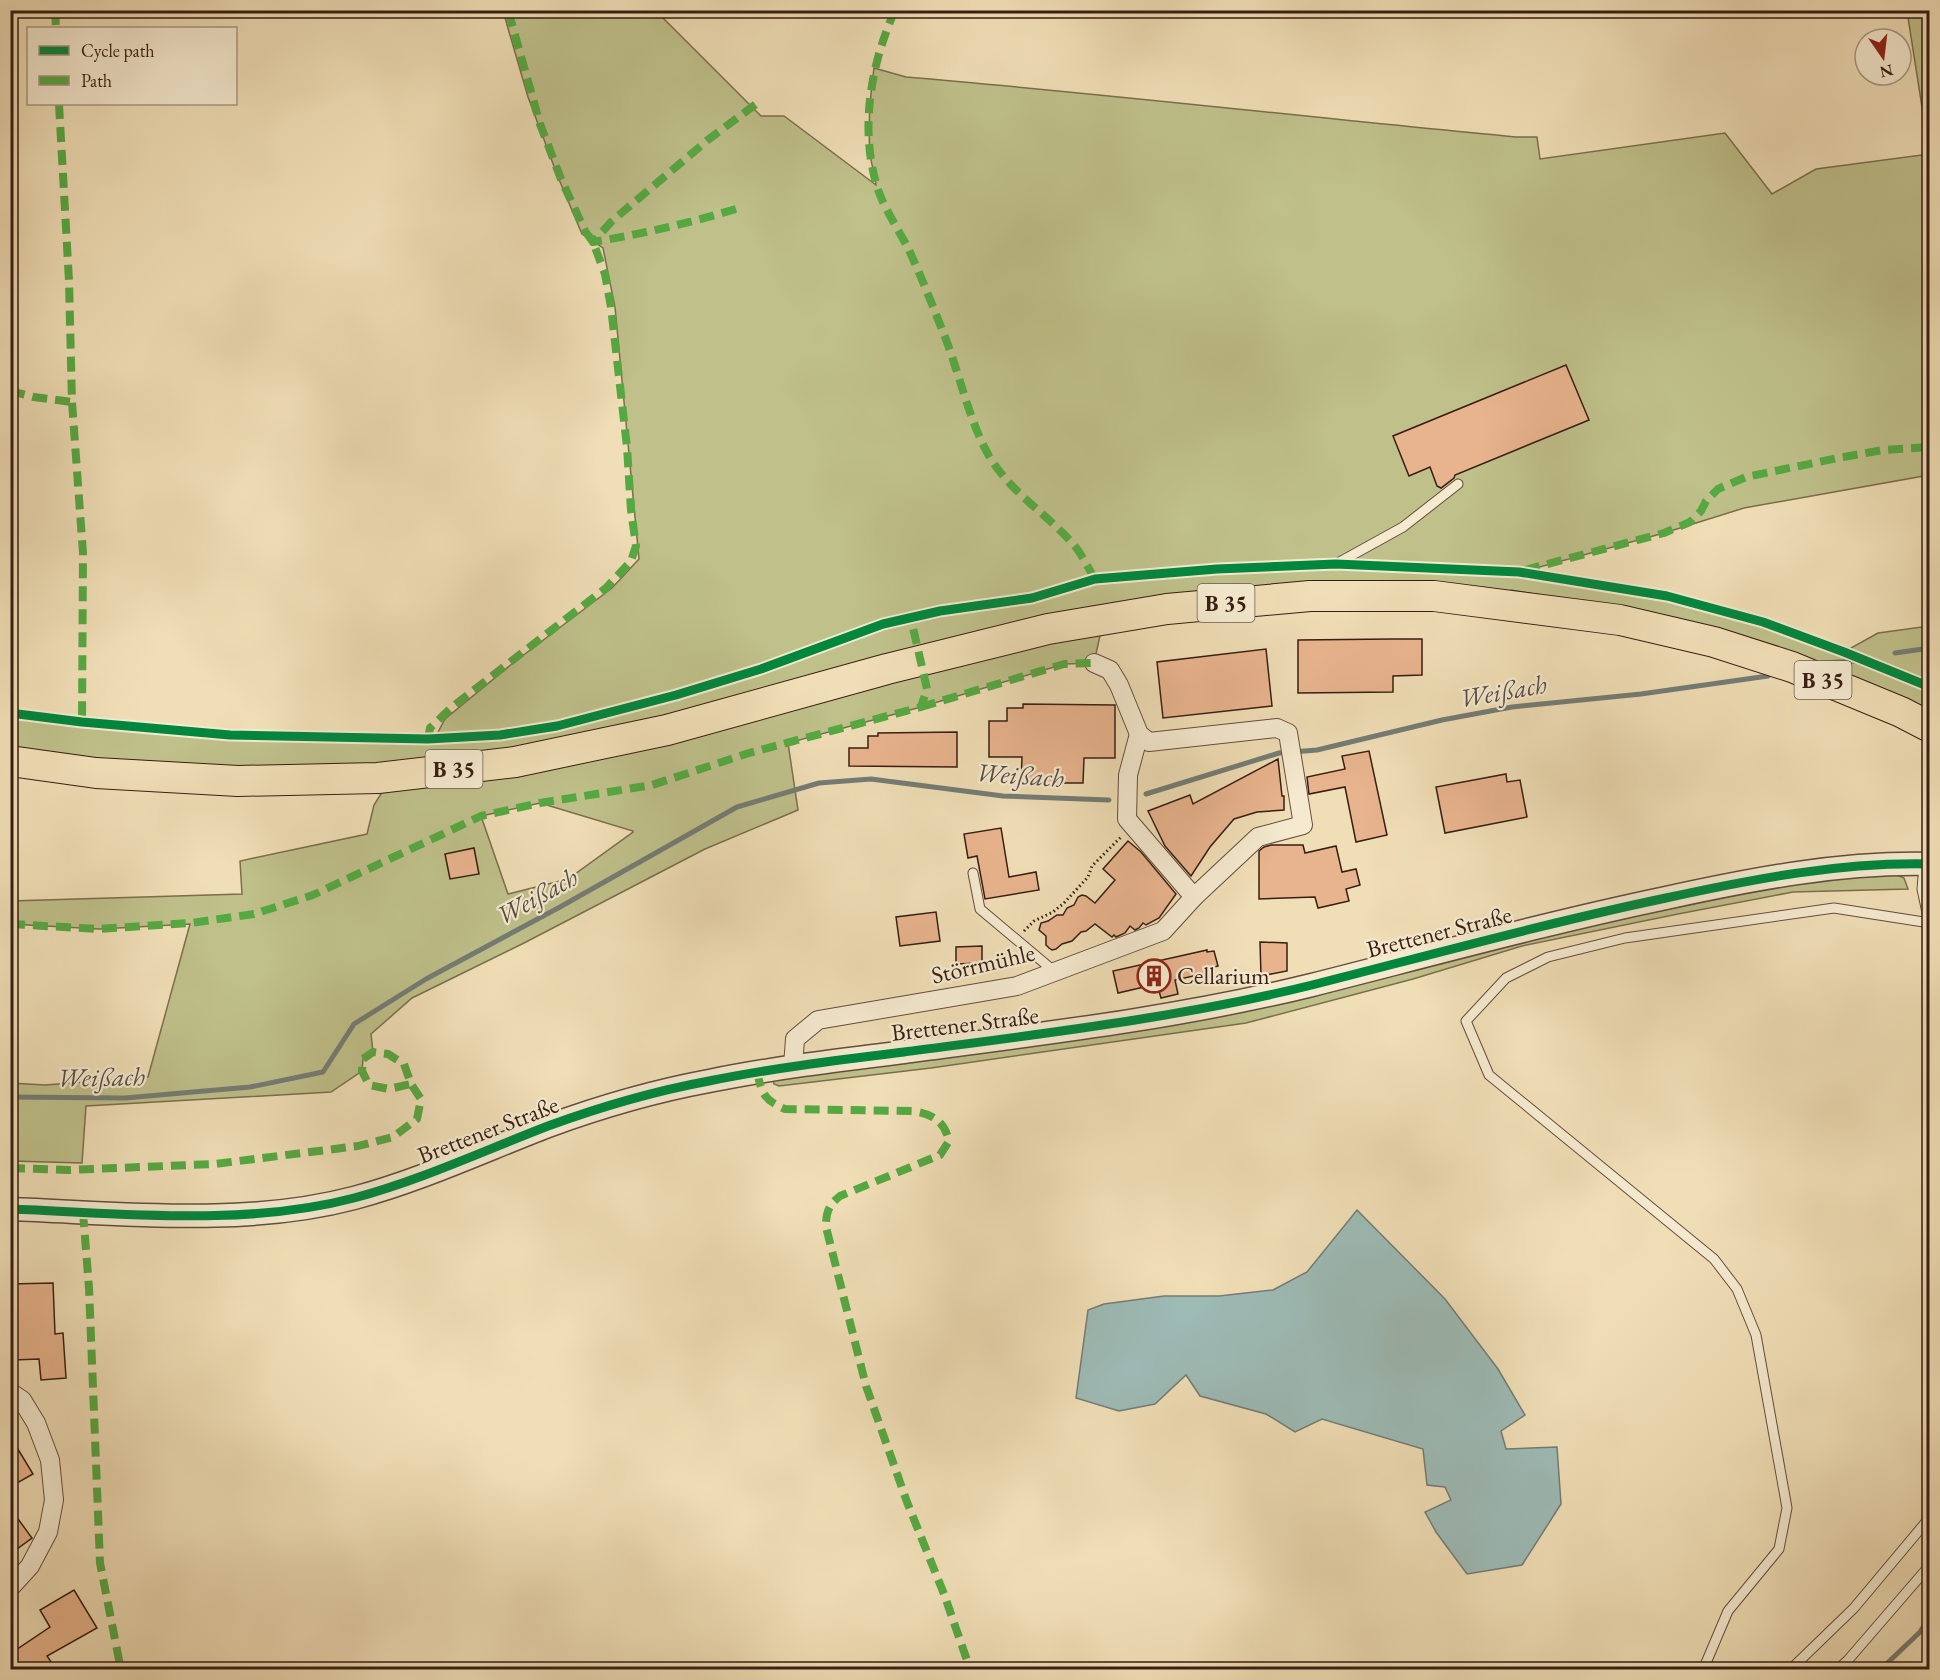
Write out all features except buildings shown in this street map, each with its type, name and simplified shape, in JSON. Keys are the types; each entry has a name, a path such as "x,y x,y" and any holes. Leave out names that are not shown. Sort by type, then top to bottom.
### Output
{"main road":[{"name":"B 35","path":"10,761 96,773 238,781 378,778 515,762 667,730 887,669 1048,629 1167,609 1310,596 1434,596 1620,620 1714,642 1792,667 1901,712 1929,727"}],"street":[{"path":"1095,663 1110,670 1119,685 1139,734 1128,775 1127,819 1194,897"},
{"name":"Störrmühle","path":"793,1066 795,1039 818,1020 1017,986 1163,931 1194,897 1258,837 1303,825 1288,733 1277,728 1149,742 1139,734"},
{"name":"Brettener Straße","path":"10,1209 193,1217 277,1211 349,1199 424,1176 552,1125 679,1086 793,1066 1071,1030 1222,1004 1304,987 1586,915 1768,876 1871,865 1927,864"},
{"path":"10,1392 22,1400 36,1423 50,1460 54,1500 48,1533 30,1566 10,1588"}],"lane":[{"path":"1336,564 1403,527 1458,484"},
{"path":"1703,1670 1728,1611 1779,1549 1786,1508 1756,1335 1737,1289 1714,1259 1489,1076 1466,1021 1506,978 1548,957 1625,938 1834,908 1929,922 1922,889 1927,864"},
{"path":"973,873 980,909 1054,972"},
{"path":"1790,1670 1854,1608 1926,1522 1929,1512"},
{"path":"1837,1670 1929,1564"}],"path":[{"path":"1017,940 1034,921 1053,912 1077,889 1088,877 1092,866 1132,825"}],"green space":[{"path":"503,11 656,11 761,116 784,116 876,185 869,132 874,68 906,77 1516,137 1537,137 1540,159 1725,133 1772,194 1816,169 1929,154 1929,475 1744,508 1664,533 1521,572 1667,596 1763,622 1844,652 1878,633 1929,626 1929,712 1625,609 1511,590 1503,604 1310,596 1101,631 1094,663 1064,664 921,707 788,743 798,810 705,849 412,998 371,1034 373,1052 363,1059 362,1071 331,1092 86,1106 82,1163 11,1161 10,1083 45,1085 148,1077 190,924 99,929 11,924 11,901 242,894 240,861 367,834 374,805 384,789 514,750 314,770 124,763 11,750 11,716 82,726 231,738 437,734 445,719 513,663 612,588 639,559 615,307 603,248 582,234 528,97","holes":["540,803 633,831 568,879 508,894 481,816"]},
{"path":"1907,11 1929,11 1929,152 1913,49 1913,27 1909,27"},
{"path":"1864,873 1895,874 1904,878 1908,889 1793,892 1678,914 1522,946 1413,979 1246,1023 931,1068 779,1086 773,1081 776,1078 1503,945 1760,889"}],"water":[{"path":"1357,1210 1445,1299 1498,1369 1525,1415 1501,1431 1506,1449 1557,1447 1561,1504 1522,1565 1467,1574 1436,1532 1425,1512 1451,1500 1445,1487 1427,1485 1423,1449 1322,1419 1295,1432 1266,1414 1200,1396 1186,1375 1155,1404 1119,1411 1076,1398 1088,1310 1104,1304 1164,1296 1219,1296 1273,1290 1307,1272"}],"waterway":[{"name":"Weißach","path":"1895,653 1930,648"},
{"name":"Weißach","path":"1823,663 1856,661"},
{"name":"Weißach","path":"1146,794 1279,753 1317,750 1442,720 1512,707 1641,694 1768,676"},
{"name":"Weißach","path":"10,1097 125,1098 250,1087 323,1072 354,1024 426,979 560,907 737,807 819,783 871,779 1003,796 1109,800"},
{"path":"1880,1670 1920,1632 1930,1617"}],"marked path":[{"path":"55,10 56,27"},
{"path":"428,739 430,728 452,707 606,588 631,561 636,546 627,447 605,274 593,242 585,231 561,179 540,124 508,10"},
{"path":"895,10 880,52 870,95 869,140 878,191 922,280 949,347 970,412 989,456 1018,492 1073,544 1095,579"},
{"path":"736,209 665,228 593,242 612,221 709,139 760,101"},
{"path":"59,105 69,281 72,402 83,553 82,722"},
{"path":"10,391 72,402"},
{"path":"1525,570 1664,533 1690,522 1718,489 1746,477 1883,450 1930,447"},
{"path":"10,924 99,929 191,923 254,914 313,895 481,816 540,803 652,785 749,753 921,707 927,689 911,619"},
{"path":"921,707 1064,664 1094,663"},
{"path":"10,1168 68,1170 215,1164 358,1146 393,1137 417,1119 421,1099 411,1084 404,1064 388,1054 373,1052 363,1059 362,1071 369,1085 389,1089 411,1084"},
{"path":"757,1072 768,1099 785,1109 912,1111 936,1119 947,1134 949,1141 940,1155 840,1196 829,1209 826,1227 866,1386 907,1502 944,1594 969,1666 965,1670"},
{"path":"83,1212 89,1288 100,1563 121,1670"}],"cycle path":[{"path":"10,713 230,735 428,739 500,735 557,726 676,695 761,669 883,624 940,611 1032,598 1095,579 1217,569 1336,564 1519,572 1667,596 1763,622 1930,687"},
{"path":"10,1209 183,1216 270,1213 312,1207 354,1198 403,1183 588,1112 689,1085 782,1068 1058,1032 1211,1007 1312,985 1577,918 1764,878 1863,866 1930,864"}],"place":[{"name":"Cellarium","path":"1154,976"}]}
